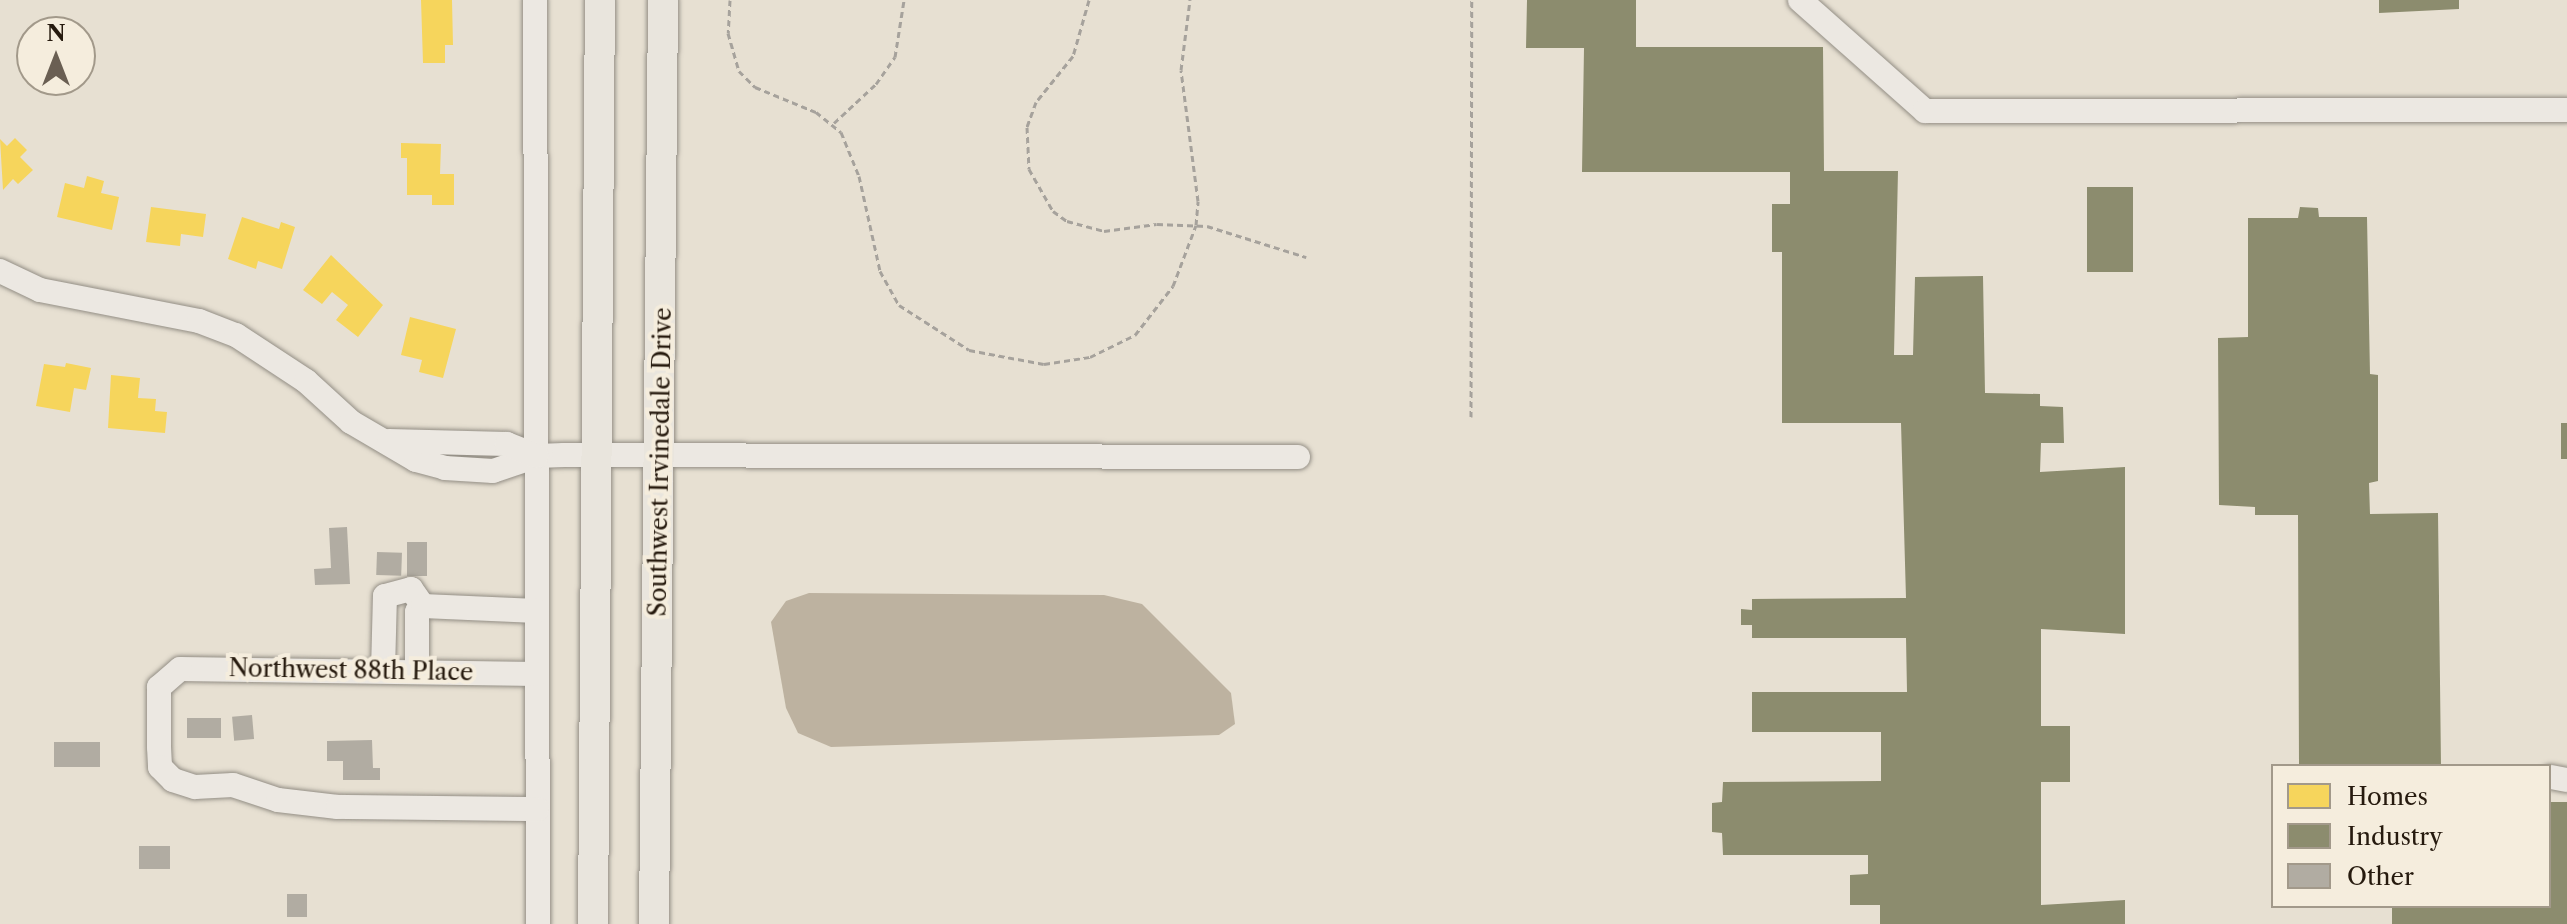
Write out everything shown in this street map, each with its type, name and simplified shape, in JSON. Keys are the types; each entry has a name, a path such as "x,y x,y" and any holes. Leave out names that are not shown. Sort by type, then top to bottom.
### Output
{"main road":[{"path":"593,924 593,455 600,0"},
{"name":"Southwest Irvinedale Drive","path":"654,924 663,0"}],"street":[{"path":"535,0 538,924"},
{"path":"1800,0 1925,111 2567,110"},
{"path":"0,271 40,290 199,321 236,335 306,381 351,422 386,441 507,444 537,456 1298,457"},
{"path":"383,671 385,596 411,589 423,606"},
{"path":"417,671 417,612 423,606 537,611"},
{"name":"Northwest 88th Place","path":"537,674 200,668 167,675 159,687 159,747 160,767 173,780 195,787 233,785 278,800 338,807 537,809"}],"path":[{"path":"730,0 728,33 739,71 771,97 834,123 859,176 887,289 899,305 944,336 992,356 1044,364 1073,362 1135,335 1166,300 1196,225 1198,165 1181,70 1190,0"},
{"path":"834,123 876,84 895,57 904,0"},
{"path":"1471,417 1472,0"},
{"path":"1089,2 1073,56 1036,102 1027,127 1029,169 1053,211 1067,221 1104,231 1196,225 1306,257"}],"shaded area":[{"path":"809,593 1104,595 1142,604 1231,693 1235,724 1219,735 831,747 798,733 786,708 771,622 786,601"}],"building: Homes":[{"path":"421,0 452,0 453,45 445,45 445,63 423,63"},
{"path":"15,138 27,150 20,157 33,170 18,184 13,179 3,190 0,139 7,146"},
{"path":"401,143 441,144 440,174 454,174 454,205 432,205 432,195 407,195 407,158 401,158"},
{"path":"87,176 104,181 101,193 119,197 112,230 57,217 65,183 84,188"},
{"path":"151,207 206,214 203,237 181,234 180,246 146,242"},
{"path":"242,217 279,229 281,222 295,227 282,269 258,261 256,269 228,259"},
{"path":"331,255 383,305 358,337 336,320 348,305 332,292 322,304 303,290"},
{"path":"410,317 456,329 443,378 419,372 422,360 401,355"},
{"path":"66,363 91,368 86,390 74,388 70,412 36,406 44,364 65,367"},
{"path":"111,375 140,378 138,398 156,399 155,411 167,412 165,433 108,428"}],"building: Industry":[{"path":"1527,0 1636,0 1636,47 1823,47 1824,171 1898,171 1894,355 1913,355 1915,277 1983,276 1985,393 2040,394 2040,406 2063,407 2064,443 2041,443 2040,472 2125,467 2125,634 2041,629 2041,726 2070,726 2070,782 2041,782 2041,905 2125,900 2125,924 1880,924 1880,905 1850,905 1850,875 1868,874 1868,855 1723,855 1722,833 1712,832 1712,803 1722,802 1723,782 1881,781 1881,732 1752,732 1752,692 1907,692 1906,638 1752,638 1752,625 1741,625 1741,609 1752,610 1752,599 1906,598 1901,423 1782,423 1782,252 1772,252 1772,204 1790,204 1790,172 1582,172 1584,48 1526,48"},
{"path":"2379,0 2459,0 2459,9 2379,13"},
{"path":"2087,187 2133,187 2133,272 2087,272"},
{"path":"2300,207 2318,208 2319,217 2367,217 2370,374 2378,375 2378,481 2369,483 2370,514 2438,513 2441,764 2299,764 2298,515 2255,515 2255,507 2219,505 2218,338 2248,337 2248,218 2298,218"},
{"path":"2561,423 2567,423 2567,459 2561,459"},
{"path":"2551,802 2567,802 2567,924 2392,924 2392,908 2551,908"}],"building: Other":[{"path":"347,527 350,584 315,585 314,569 331,568 329,528"},
{"path":"407,542 427,542 427,576 407,576"},
{"path":"377,552 402,553 401,576 376,575"},
{"path":"252,715 254,739 234,741 232,717"},
{"path":"187,718 221,718 221,738 187,738"},
{"path":"372,740 373,768 380,768 380,780 343,780 343,761 327,761 327,741"},
{"path":"54,742 100,742 100,767 54,767"},
{"path":"139,846 170,846 170,869 139,869"},
{"path":"287,894 307,894 307,917 287,917"}]}
